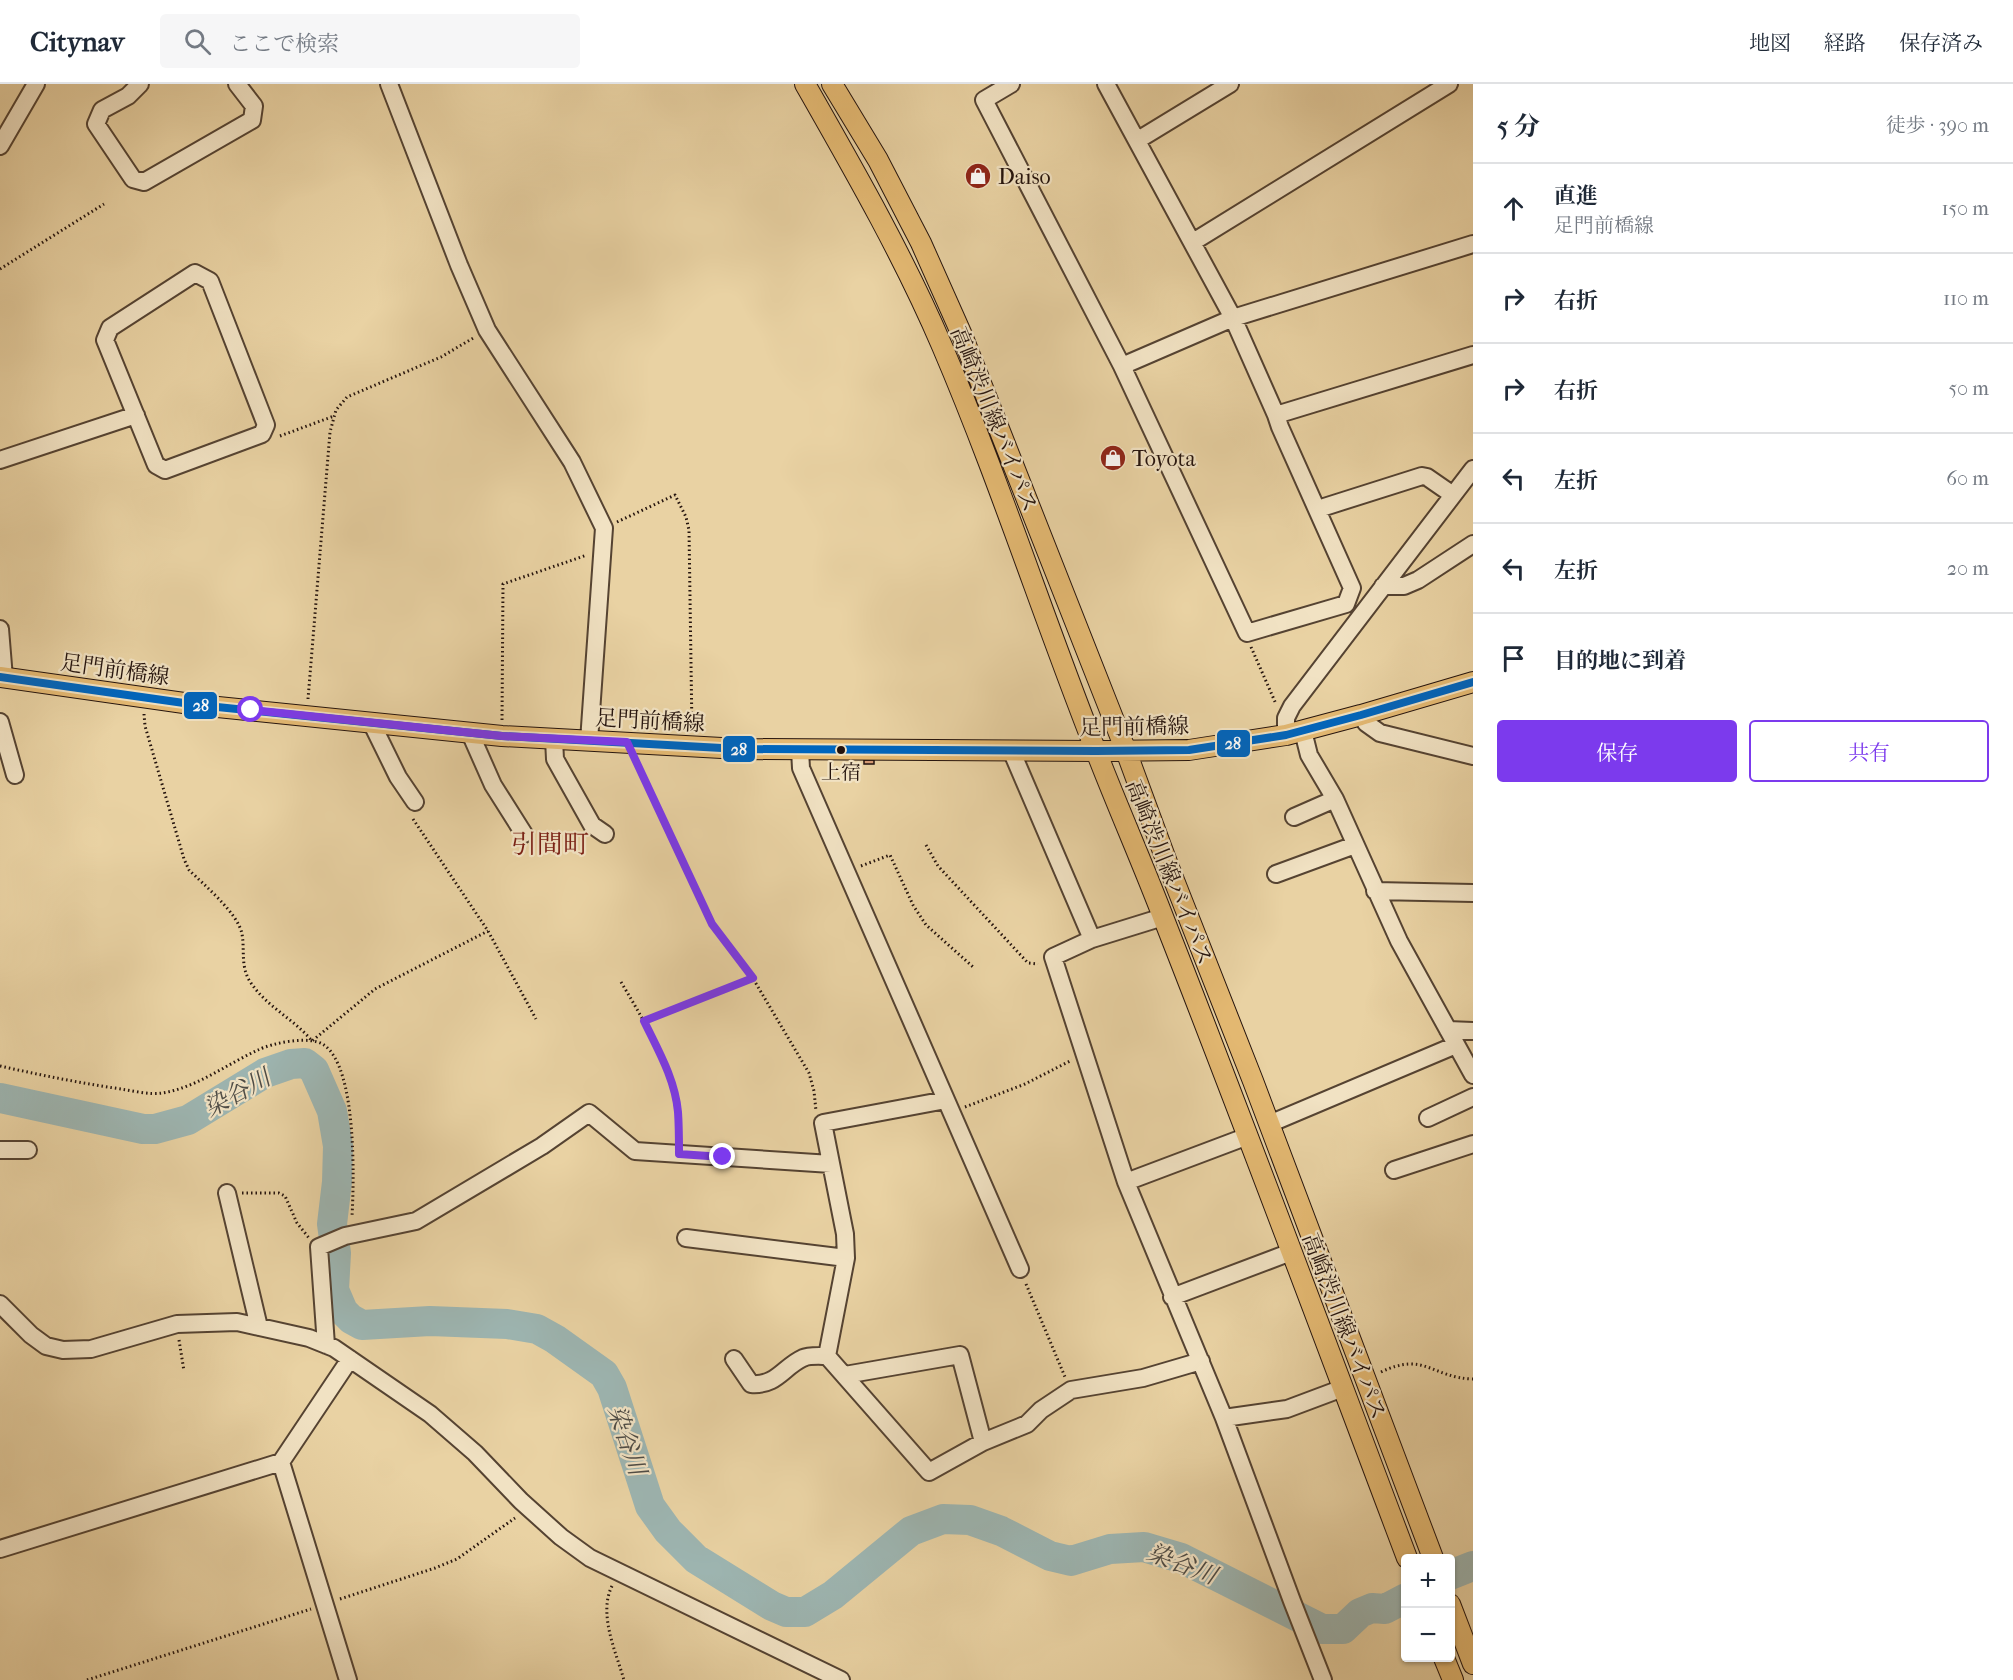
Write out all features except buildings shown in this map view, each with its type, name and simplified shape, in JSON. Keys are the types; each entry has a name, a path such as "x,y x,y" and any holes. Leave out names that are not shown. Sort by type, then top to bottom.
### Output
{"main road":[{"name":"高崎渋川線バイパス","path":"805,84 898,250 974,425 1096,752 1164,917 1405,1554"},
{"name":"高崎渋川線バイパス","path":"832,84 878,160 930,264 962,335 1126,750 1431,1554"},
{"name":"足門前橋線","path":"2,677 143,698 502,736 692,747 800,750 1096,752 1189,750 1294,733 1473,682"},
{"path":"1452,1608 1473,1664"},
{"path":"1446,1662 1453,1680"}],"street":[{"path":"0,146 36,84"},
{"path":"140,84 128,96 102,110 96,124 133,179 144,182 252,120 254,106 237,84"},
{"path":"389,84 459,265 487,330 572,462 604,528 589,741"},
{"path":"1011,84 984,100 1122,366 1247,633 1346,604 1352,588 1233,318 1106,84"},
{"path":"1138,140 1230,84"},
{"path":"1193,242 1449,84"},
{"path":"1122,366 1233,318 1473,244"},
{"path":"195,273 210,281 266,425 262,434 165,470 156,465 136,415 105,340 110,328 195,273"},
{"path":"1276,415 1473,355"},
{"path":"0,460 136,415"},
{"path":"1473,469 1292,706 1286,718 1335,799 1399,941 1473,1075"},
{"path":"1318,509 1422,476 1453,495"},
{"path":"1383,586 1404,586 1418,580 1473,544"},
{"path":"0,629 2,677"},
{"path":"1361,715 1366,723 1380,733 1473,756"},
{"path":"0,722 15,775"},
{"path":"372,724 414,810"},
{"path":"470,733 494,784 524,834"},
{"path":"554,739 555,759 592,825 605,834"},
{"path":"800,750 801,768 1020,1269"},
{"path":"1011,750 1092,939"},
{"path":"1294,817 1335,799"},
{"path":"1276,874 1355,845"},
{"path":"1375,891 1473,893"},
{"path":"1164,917 1092,939 1053,957 1126,1182 1224,1418 1323,1680"},
{"path":"1269,1124 1452,1038 1473,1031"},
{"path":"1428,1118 1473,1097"},
{"path":"827,1356 846,1258 845,1234 823,1124 949,1106"},
{"path":"326,1345 319,1247 345,1236 416,1221 542,1146 589,1113 635,1151 831,1164"},
{"path":"1126,1182 1248,1136"},
{"path":"1394,1170 1473,1144"},
{"path":"0,1149 28,1150"},
{"path":"227,1192 259,1327"},
{"path":"686,1238 846,1258"},
{"path":"1172,1297 1291,1252"},
{"path":"0,1304 31,1335 46,1346 63,1350 91,1349 177,1324 237,1322 309,1338 326,1345 430,1414 475,1453 521,1501 561,1537 590,1558 835,1679"},
{"path":"844,1375 960,1355 983,1442"},
{"path":"734,1359 751,1384 762,1384 772,1380 804,1357 827,1356"},
{"path":"827,1356 929,1472 983,1442 1026,1424 1041,1410 1071,1390 1143,1378 1201,1361"},
{"path":"0,1549 281,1462 350,1359"},
{"path":"1224,1418 1287,1409 1343,1388"},
{"path":"281,1462 348,1680"}],"path":[{"path":"0,269 104,204"},
{"path":"306,716 330,432 336,410 347,397 441,357 487,330"},
{"path":"280,436 334,416"},
{"path":"604,528 675,495 686,517 689,530 692,747"},
{"path":"502,736 503,584 603,549"},
{"path":"1247,633 1248,642 1278,708"},
{"path":"143,698 145,726 189,870 237,920 242,933 244,968 251,983 266,1000 301,1027 312,1041"},
{"path":"627,742 712,924 753,978 809,1073 814,1091 817,1120 823,1124"},
{"path":"414,810 488,931 536,1019"},
{"path":"926,845 938,866 1028,963 1037,964 1053,957"},
{"path":"846,871 890,855 913,905 926,925 973,967"},
{"path":"312,1041 375,989 488,931"},
{"path":"644,1021 753,978"},
{"path":"621,982 644,1021 666,1066 678,1111 679,1154"},
{"path":"0,1066 69,1081 159,1094 179,1090 260,1049 285,1042 312,1041 324,1045 336,1061 347,1092 353,1187 352,1220 345,1236"},
{"path":"949,1106 1025,1084 1084,1054"},
{"path":"227,1192 279,1193 285,1196 297,1222 319,1247"},
{"path":"1020,1269 1071,1390"},
{"path":"177,1324 184,1371"},
{"path":"1365,1380 1391,1367 1420,1363 1457,1378 1473,1379"},
{"path":"619,1572 607,1594 607,1610 609,1627 624,1680"}],"waterway":[{"name":"染谷川","path":"0,1098 143,1129 155,1129 188,1120 265,1073 291,1064 305,1063 314,1070 332,1111 338,1146 332,1224 336,1253 334,1290 343,1311 362,1325 430,1321 507,1324 537,1329 555,1339 604,1374 612,1388 650,1506 668,1531 696,1559 772,1606 786,1612 805,1612 833,1595 911,1531 943,1519 970,1520 1001,1531 1050,1556 1071,1561 1110,1549 1144,1547 1181,1558 1322,1629 1343,1629 1360,1613 1372,1608 1385,1609 1401,1601"},
{"name":"染谷川","path":"1455,1573 1473,1566"}],"transit line":[{"name":"28","path":"0,677 198,705 502,736 740,749 1096,751 1189,750 1286,735 1473,682"}],"place":[{"name":"Daiso","path":"978,176"},
{"name":"Toyota","path":"1113,458"},
{"name":"上宿","path":"841,750"}],"district":[{"name":"引間町","path":"550,844"}],"route":[{"path":"251,710 502,736 627,742 712,924 753,978 644,1021 666,1066 672,1086 678,1111 679,1154 723,1157"}]}
